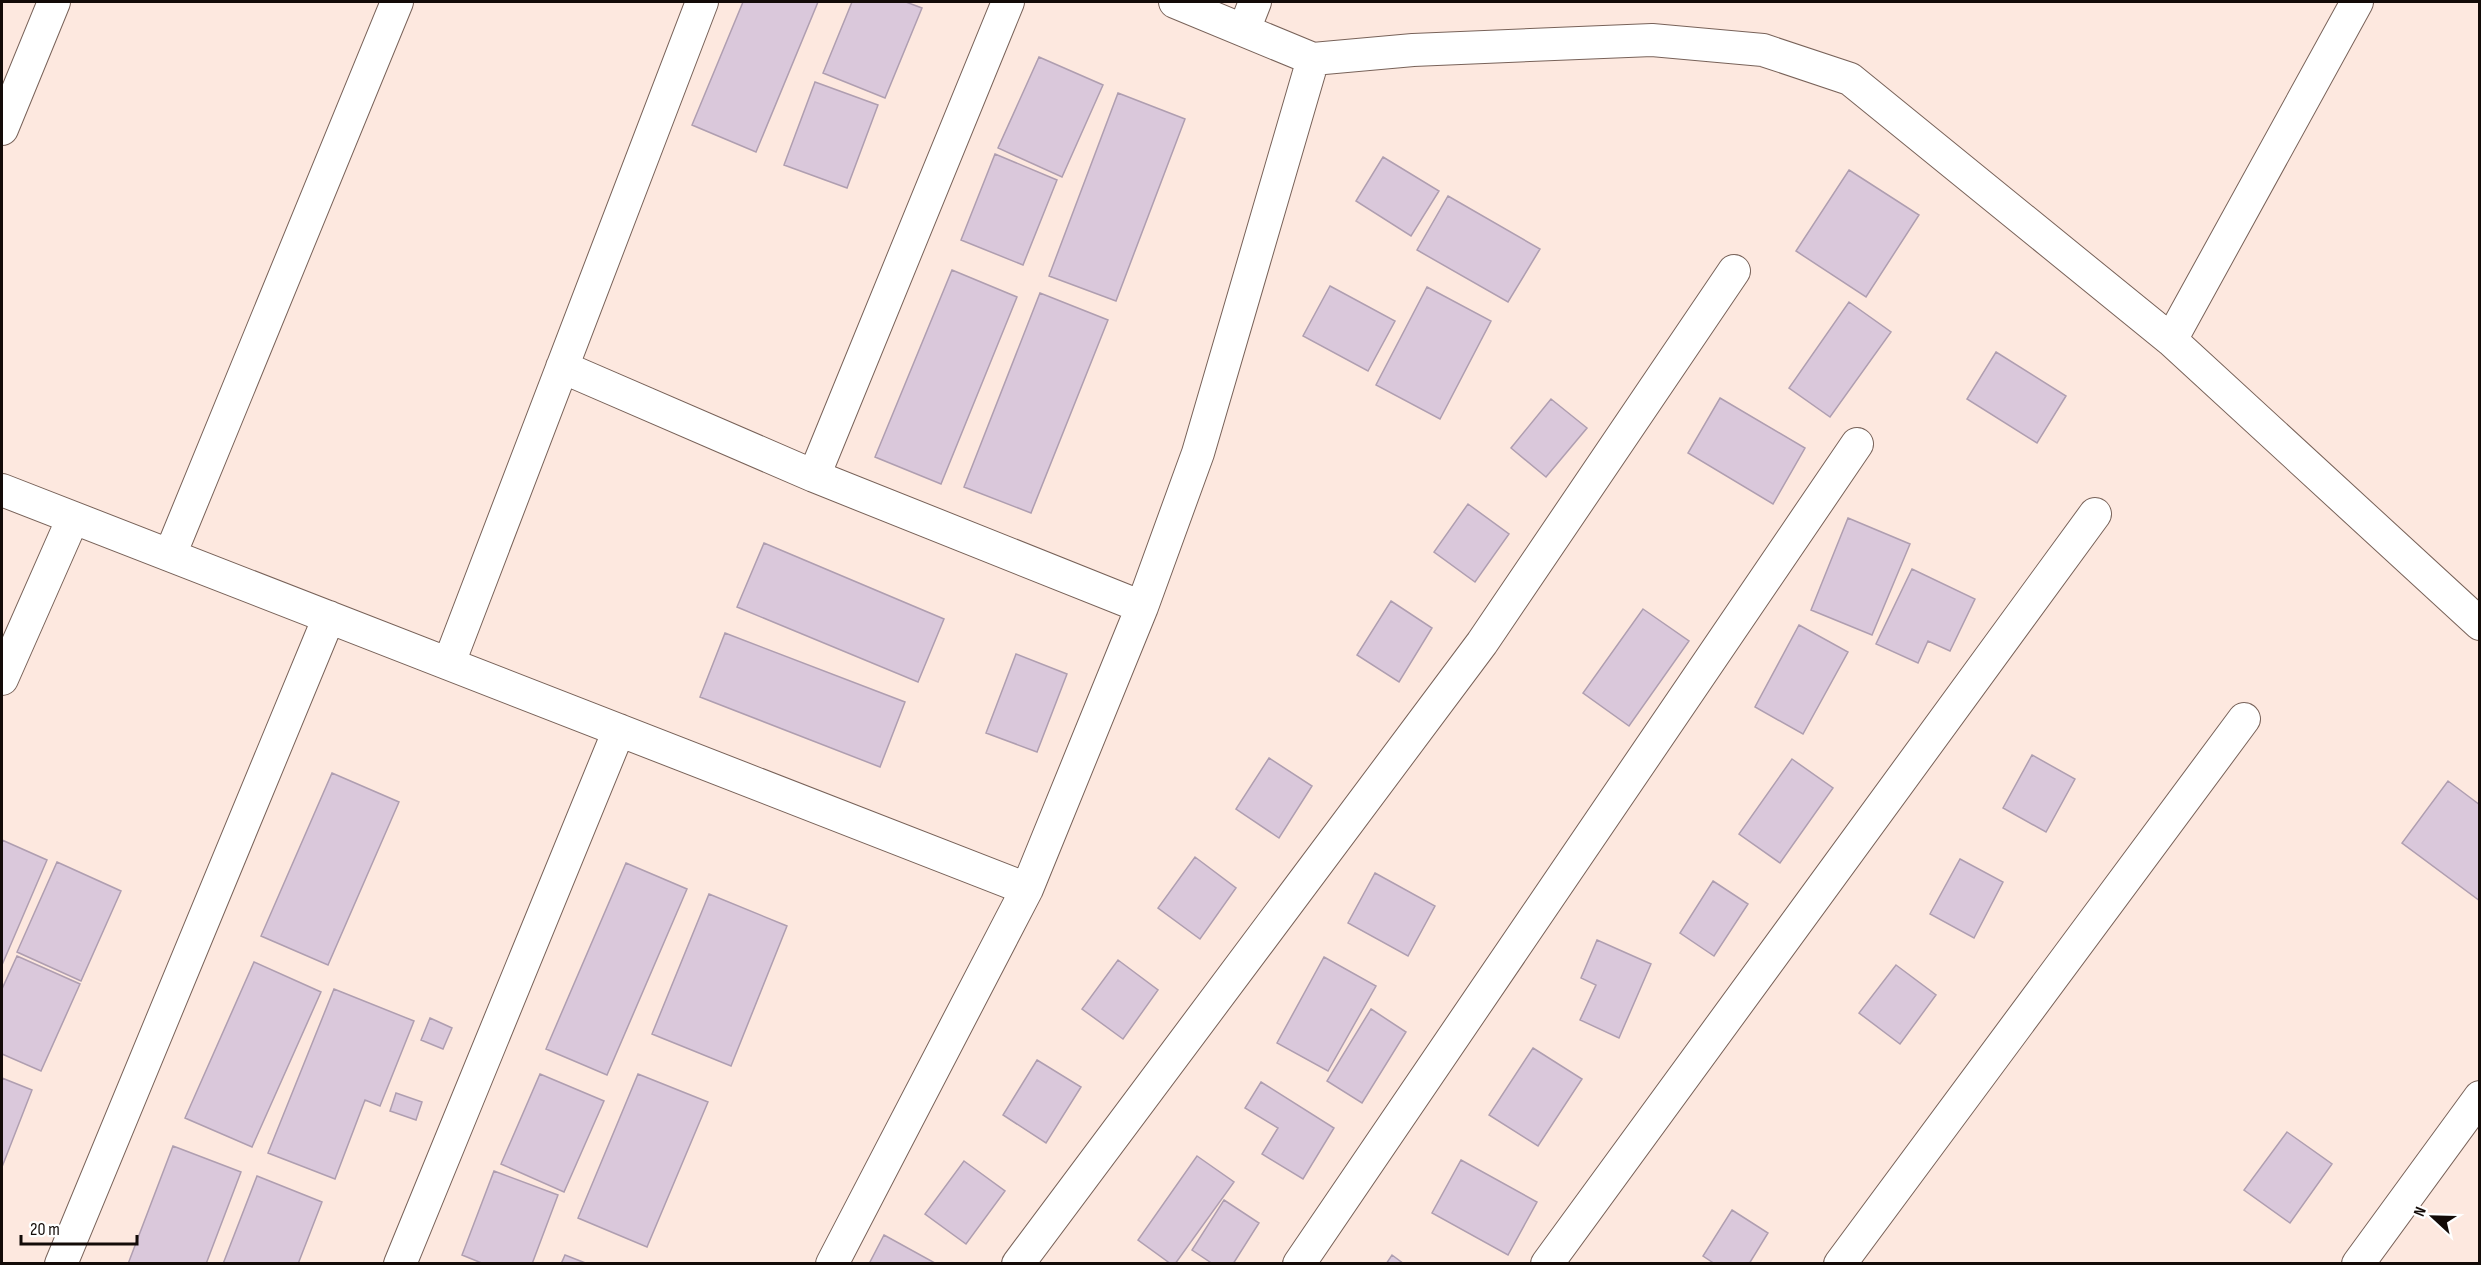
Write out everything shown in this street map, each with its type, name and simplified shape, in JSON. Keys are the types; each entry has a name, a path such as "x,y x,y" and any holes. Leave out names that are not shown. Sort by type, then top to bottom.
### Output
{"street":[{"path":"2,129 54,2"},
{"path":"170,555 397,2"},
{"path":"449,663 702,2"},
{"path":"814,476 1008,2"},
{"path":"1175,2 1312,59 1413,50 1652,40 1763,50 1850,79 2171,340 2480,624"},
{"path":"1244,30 1255,2"},
{"path":"2171,340 2357,2"},
{"path":"832,1263 1027,889 1142,607 1198,453 1312,59"},
{"path":"1018,1263 1482,643 1734,271"},
{"path":"562,367 814,476 1142,607"},
{"path":"1299,1263 1857,444"},
{"path":"2,490 1027,889"},
{"path":"1547,1263 2095,514"},
{"path":"2,679 73,518"},
{"path":"62,1263 329,617"},
{"path":"1840,1263 2244,719"},
{"path":"400,1263 619,730"},
{"path":"2358,1263 2480,1097"}],"building":[{"path":"743,2 818,2 756,152 692,125"},
{"path":"852,2 906,2 922,8 885,98 823,73"},
{"path":"1039,57 1103,85 1062,177 998,148"},
{"path":"815,82 878,105 847,188 784,165"},
{"path":"1118,93 1185,119 1116,301 1049,276"},
{"path":"995,154 1057,180 1023,265 961,240"},
{"path":"1383,157 1439,191 1411,236 1356,201"},
{"path":"1849,170 1919,215 1866,297 1796,251"},
{"path":"1448,196 1540,249 1508,302 1417,250"},
{"path":"952,270 1017,297 941,484 875,457"},
{"path":"1330,286 1395,321 1368,371 1303,336"},
{"path":"1427,287 1491,321 1440,419 1376,385"},
{"path":"1040,293 1108,320 1031,513 964,487"},
{"path":"1849,302 1891,332 1830,417 1789,388"},
{"path":"1996,352 2066,396 2037,443 1967,399"},
{"path":"1720,398 1805,448 1773,504 1688,453"},
{"path":"1551,399 1587,428 1546,477 1511,448"},
{"path":"1468,504 1509,534 1475,582 1434,552"},
{"path":"1848,518 1910,544 1872,635 1811,610"},
{"path":"764,543 944,619 918,682 737,607"},
{"path":"1912,569 1975,599 1950,651 1928,641 1918,663 1876,644"},
{"path":"1391,601 1432,628 1399,682 1357,655"},
{"path":"1643,609 1689,641 1629,726 1583,693"},
{"path":"1799,625 1848,652 1803,734 1755,707"},
{"path":"725,633 905,702 880,767 700,697"},
{"path":"1016,654 1067,674 1037,752 986,733"},
{"path":"2032,755 2075,779 2046,832 2003,808"},
{"path":"1269,758 1312,786 1279,838 1236,809"},
{"path":"1792,759 1833,788 1780,863 1739,834"},
{"path":"332,773 399,802 328,965 261,936"},
{"path":"2448,781 2480,805 2480,901 2402,843"},
{"path":"2,840 47,860 2,965"},
{"path":"1195,857 1236,888 1200,939 1158,908"},
{"path":"1960,859 2003,882 1974,938 1930,914"},
{"path":"57,862 121,891 81,981 17,952"},
{"path":"626,863 687,889 607,1075 546,1049"},
{"path":"1375,873 1435,906 1408,956 1348,923"},
{"path":"1713,881 1748,904 1714,956 1680,933"},
{"path":"709,894 787,926 731,1066 652,1034"},
{"path":"1597,940 1651,964 1619,1038 1580,1020 1596,985 1581,978"},
{"path":"17,956 80,984 41,1071 2,1054 2,989"},
{"path":"1324,957 1376,986 1328,1071 1277,1043"},
{"path":"1118,960 1158,990 1123,1039 1082,1009"},
{"path":"254,962 321,992 252,1147 185,1118"},
{"path":"1896,965 1936,995 1900,1044 1859,1013"},
{"path":"334,989 414,1021 380,1106 365,1100 335,1179 268,1153"},
{"path":"1371,1009 1406,1032 1362,1103 1327,1081"},
{"path":"430,1018 452,1028 443,1049 421,1040"},
{"path":"1533,1048 1582,1079 1538,1146 1489,1115"},
{"path":"1037,1060 1081,1087 1046,1143 1003,1115"},
{"path":"540,1074 604,1101 564,1192 501,1164"},
{"path":"638,1074 708,1102 647,1247 578,1218"},
{"path":"2,1078 32,1090 2,1167"},
{"path":"1261,1082 1334,1128 1303,1179 1262,1154 1278,1128 1245,1108"},
{"path":"396,1093 422,1102 416,1120 390,1111"},
{"path":"2287,1132 2332,1164 2290,1223 2244,1190"},
{"path":"173,1146 241,1172 206,1264 128,1264"},
{"path":"1197,1156 1234,1182 1175,1264 1171,1264 1138,1240"},
{"path":"1461,1160 1537,1202 1508,1255 1432,1213"},
{"path":"964,1161 1005,1191 966,1244 925,1214"},
{"path":"494,1171 558,1195 532,1264 484,1264 462,1255"},
{"path":"257,1176 322,1202 298,1264 223,1264"},
{"path":"1224,1200 1259,1223 1233,1264 1213,1264 1192,1250"},
{"path":"1732,1210 1768,1233 1749,1264 1715,1264 1703,1256"},
{"path":"884,1235 935,1263 869,1264"},
{"path":"565,1255 588,1264 561,1264"},
{"path":"1392,1255 1404,1264 1386,1264"}]}
